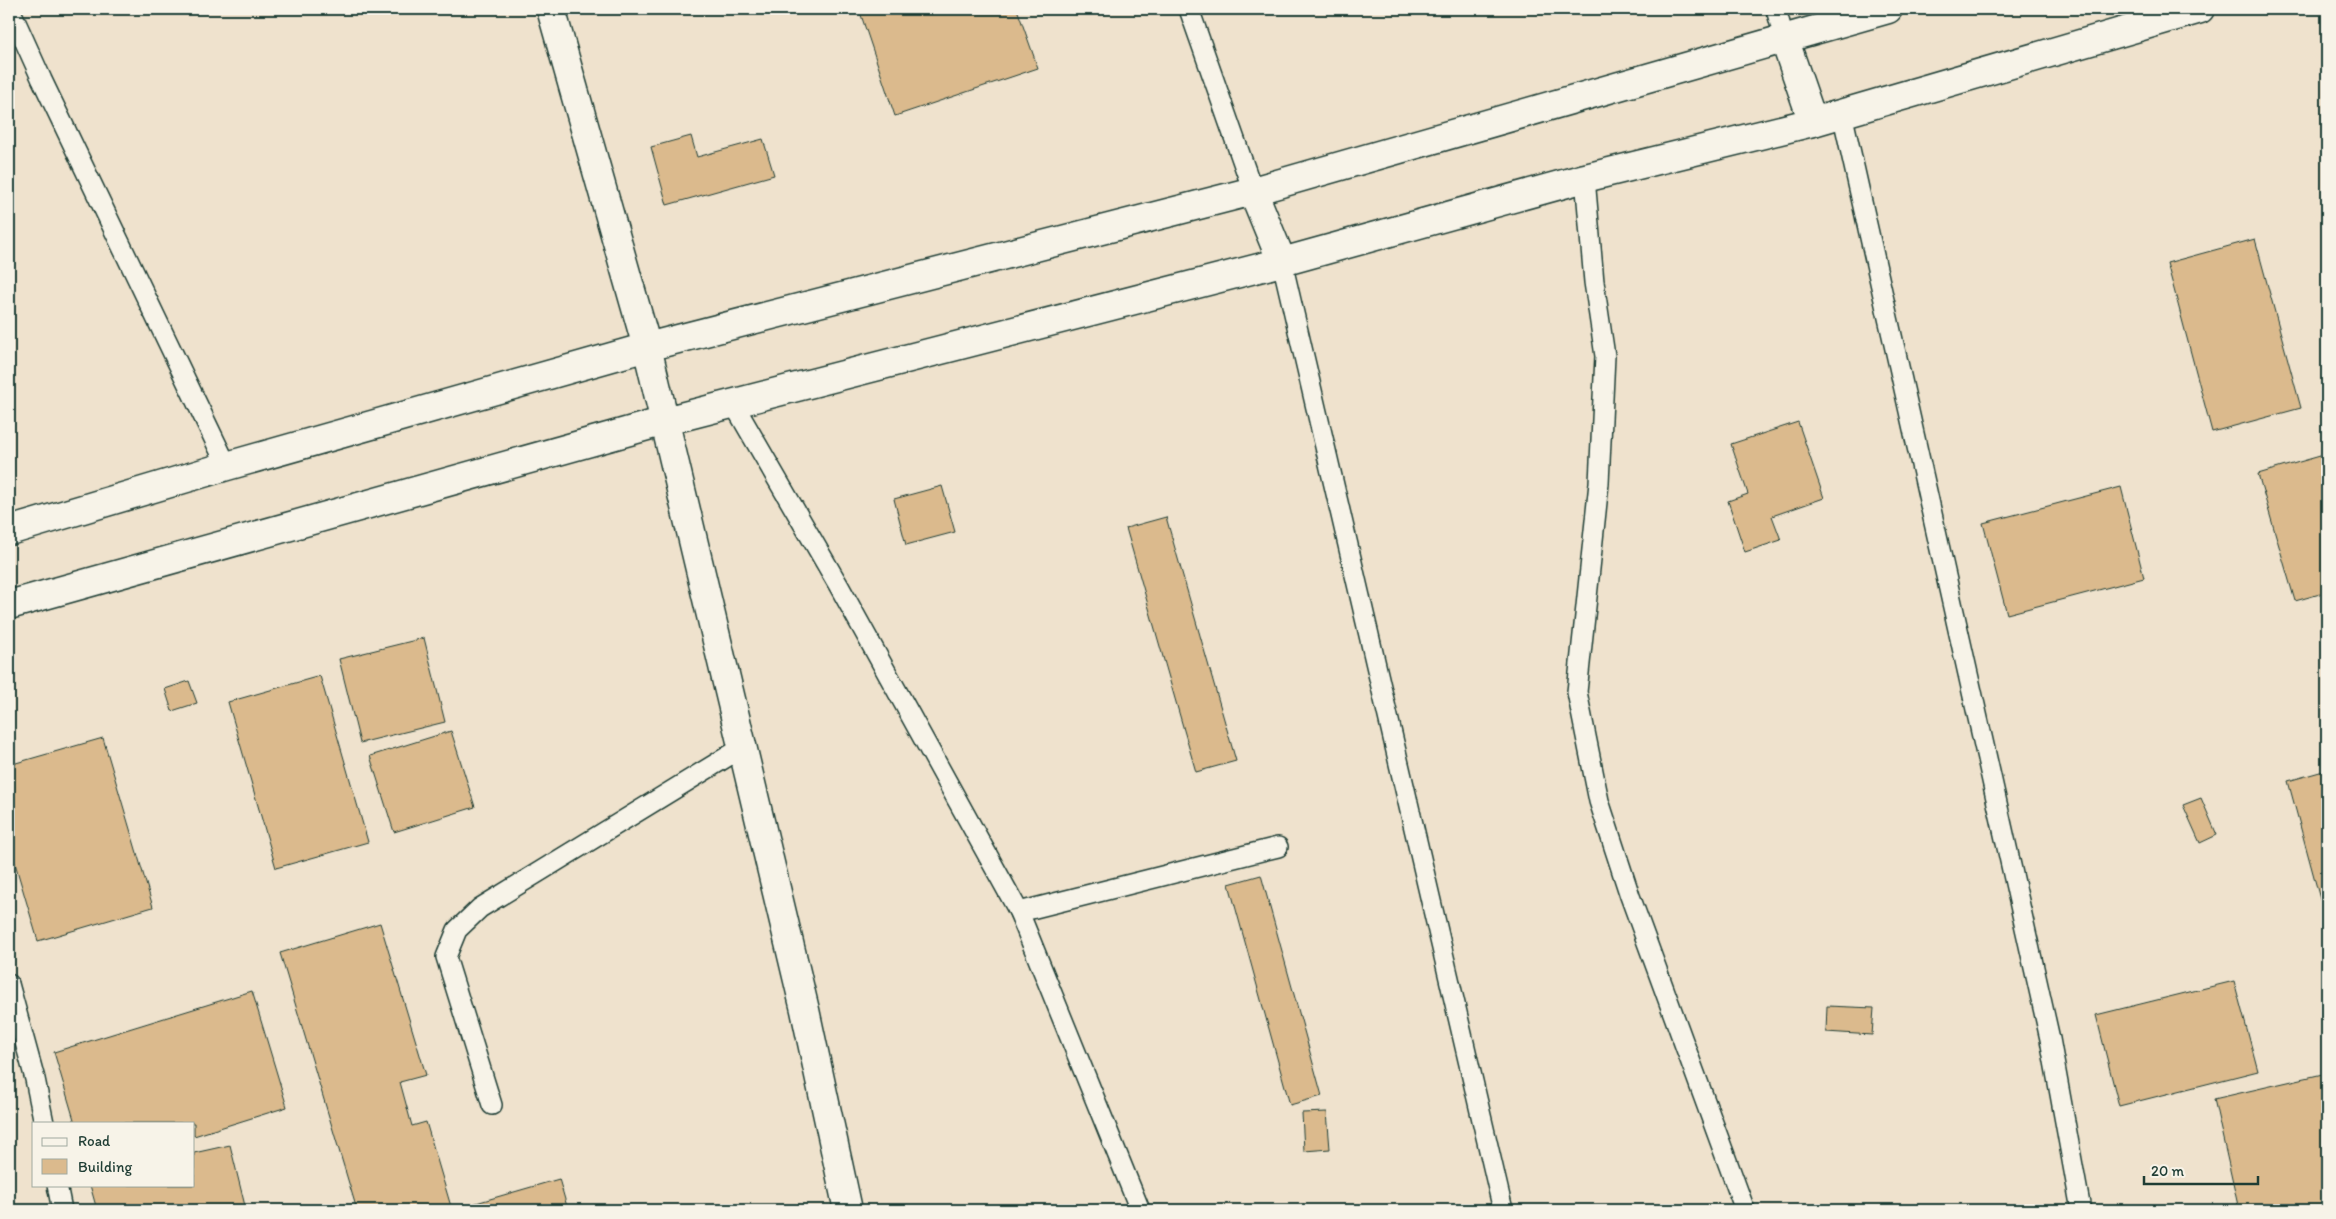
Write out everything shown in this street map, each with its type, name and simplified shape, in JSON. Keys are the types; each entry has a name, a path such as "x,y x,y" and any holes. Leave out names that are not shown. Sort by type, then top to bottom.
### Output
{"street":[{"path":"551,9 647,347 805,1010 848,1210"},
{"path":"9,531 227,466 647,347 1253,190 1888,9"},
{"path":"9,605 665,421 1282,262 1585,178 1813,122 2200,9"},
{"path":"1784,38 1813,122"},
{"path":"1253,190 1282,262"}],"lane":[{"path":"10,9 46,89 227,466"},
{"path":"1189,9 1253,190"},
{"path":"1776,9 1784,38"},
{"path":"1842,113 2048,1030 2082,1210"},
{"path":"1585,178 1594,282 1604,356 1599,483 1577,692 1599,801 1630,896 1745,1210"},
{"path":"1282,262 1503,1210"},
{"path":"733,403 838,586 1018,912 1140,1210"},
{"path":"492,1105 446,958 457,930 480,908 743,747"},
{"path":"1018,912 1278,846"},
{"path":"9,984 35,1079 44,1122"},
{"path":"57,1186 62,1210"}],"building":[{"path":"859,9 1017,9 1038,68 895,116"},
{"path":"691,136 697,157 763,139 774,175 667,205 651,147"},
{"path":"2255,239 2301,408 2212,432 2167,263"},
{"path":"1798,422 1824,498 1772,516 1781,540 1745,552 1728,501 1748,494 1731,444"},
{"path":"2327,454 2327,592 2295,601 2258,474"},
{"path":"942,486 955,532 906,545 894,499"},
{"path":"2121,487 2144,578 2007,614 1983,523"},
{"path":"1166,517 1236,761 1196,772 1126,528"},
{"path":"424,638 445,722 360,743 339,659"},
{"path":"320,676 368,842 276,868 228,702"},
{"path":"189,681 197,703 172,711 165,689"},
{"path":"451,731 475,807 394,832 370,756"},
{"path":"103,738 153,907 38,941 9,843 9,765"},
{"path":"2327,770 2327,925 2288,781"},
{"path":"2201,798 2217,835 2200,843 2183,805"},
{"path":"1261,875 1322,1096 1290,1105 1229,884"},
{"path":"380,923 426,1075 400,1082 412,1126 426,1122 452,1210 357,1210 280,953"},
{"path":"2234,981 2258,1071 2119,1106 2096,1015"},
{"path":"252,991 287,1107 195,1136 195,1122 75,1122 54,1052"},
{"path":"1827,1006 1874,1008 1872,1035 1826,1032"},
{"path":"2327,1073 2327,1210 2239,1210 2214,1099"},
{"path":"1327,1112 1330,1149 1304,1151 1302,1113"},
{"path":"230,1145 246,1210 97,1210 90,1186 195,1186 195,1153"},
{"path":"559,1179 568,1210 452,1210"}]}
